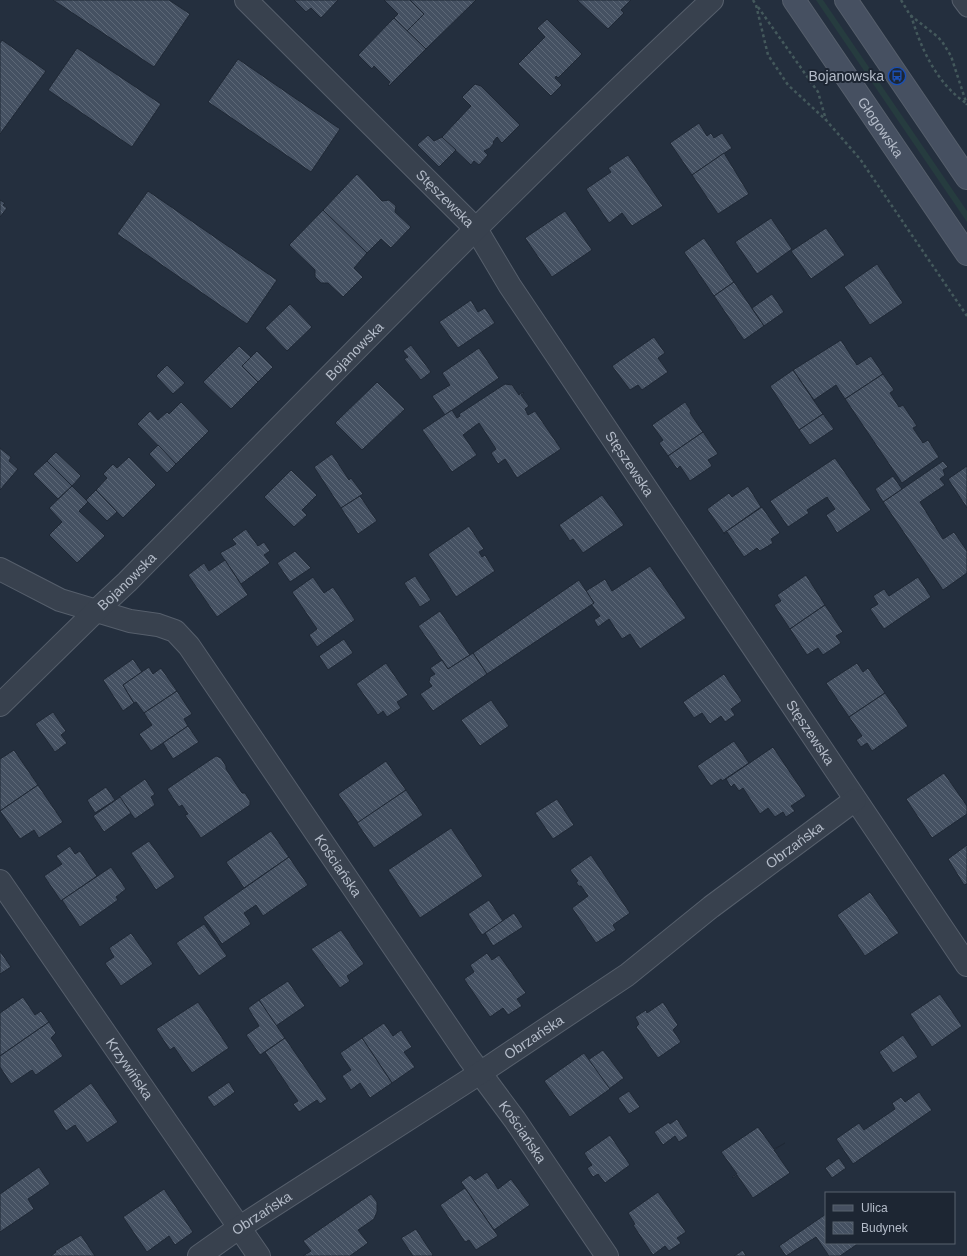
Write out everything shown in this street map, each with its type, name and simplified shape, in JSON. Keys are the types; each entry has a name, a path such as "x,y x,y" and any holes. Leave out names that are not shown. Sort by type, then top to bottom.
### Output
{"main road":[{"name":"Głogowska","path":"794,0 967,254"},
{"path":"846,0 967,178"}],"street":[{"name":"Stęszewska","path":"246,0 476,229 514,292 967,965"},
{"name":"Bojanowska","path":"0,705 127,582 476,229 650,58 712,0"},
{"name":"Kościańska","path":"0,569 60,600 130,621 158,625 175,631 189,646 480,1073 515,1120 607,1256"},
{"name":"Obrzańska","path":"199,1256 240,1227 480,1073 627,975 711,907 855,800"},
{"name":"Krzywińska","path":"0,881 259,1256"}],"lane":[{"path":"961,0 967,8"}],"path":[{"path":"753,0 818,92 826,120"},
{"path":"901,0 910,14 917,38 925,54 950,91 966,104"},
{"path":"756,5 768,55 788,85 826,120 860,159 967,316"},
{"path":"910,14 938,37 948,50 966,104"}],"green space":[{"path":"816,0 823,0 967,211 967,222"}],"building":[{"path":"53,0 169,0 190,14 154,67"},
{"path":"294,0 338,0 321,18 311,8 306,12"},
{"path":"384,0 410,0 424,14 407,31 394,18 398,14"},
{"path":"410,0 476,0 426,49 407,31 424,14"},
{"path":"577,0 631,0 621,10 624,13 608,29"},
{"path":"394,18 426,49 389,86 388,85 390,82 374,66 372,69 358,55"},
{"path":"547,19 582,54 558,78 556,76 555,78 562,85 551,96 518,64 545,37 537,28"},
{"path":"2,40 46,71 0,134 0,43"},
{"path":"77,48 161,104 132,147 48,90"},
{"path":"238,59 340,129 311,172 208,102"},
{"path":"475,84 481,86 520,125 502,143 497,137 490,148 484,151 488,155 479,165 474,161 471,165 442,137 471,106 462,97"},
{"path":"699,123 707,136 711,133 714,138 722,133 732,148 692,175 670,143"},
{"path":"428,135 434,141 442,137 456,150 439,167 417,145"},
{"path":"724,153 749,194 718,214 692,175"},
{"path":"628,155 663,206 632,226 622,213 609,223 586,189 611,172 608,168"},
{"path":"357,174 382,201 389,200 396,206 395,212 411,227 391,248 381,239 367,253 323,210"},
{"path":"148,191 277,280 247,324 117,234"},
{"path":"0,200 5,203 3,205 7,208 0,217"},
{"path":"323,210 367,253 354,268 363,277 343,297 328,283 321,283 315,277 315,270 289,245"},
{"path":"565,211 592,250 552,277 525,238"},
{"path":"771,218 792,249 757,274 735,242"},
{"path":"826,228 845,255 811,279 791,251"},
{"path":"704,238 734,282 714,296 684,252"},
{"path":"877,264 903,303 870,325 844,287"},
{"path":"734,282 764,326 744,340 714,296"},
{"path":"772,294 784,312 764,326 752,308"},
{"path":"471,300 478,312 485,308 495,323 458,348 439,322"},
{"path":"290,304 312,327 287,351 265,328"},
{"path":"654,337 665,353 658,358 668,372 642,390 638,385 630,390 612,366"},
{"path":"841,340 857,365 871,356 883,374 845,399 836,385 814,400 793,370"},
{"path":"411,345 431,372 421,380 404,359 408,357 403,351"},
{"path":"239,346 251,357 242,366 258,382 231,409 203,382"},
{"path":"479,348 499,378 445,415 432,396 450,385 442,373"},
{"path":"257,351 273,367 258,382 242,366"},
{"path":"167,365 185,383 173,394 156,376"},
{"path":"793,370 823,414 799,430 770,386"},
{"path":"883,374 894,390 890,393 899,407 903,405 917,426 913,428 923,443 928,440 939,457 902,483 845,399"},
{"path":"377,382 405,409 362,450 335,423"},
{"path":"505,384 512,385 519,395 523,392 524,393 521,395 529,406 525,409 528,415 535,411 561,449 517,478 505,459 498,464 491,453 496,449 479,423 463,435 477,455 452,472 422,430 452,410 457,418 460,416 459,414"},
{"path":"181,402 209,431 176,464 137,424 150,411 158,420 167,412 169,414"},
{"path":"685,402 691,411 690,413 703,432 668,456 659,443 663,440 652,425"},
{"path":"823,414 834,429 810,445 799,430"},
{"path":"703,432 718,454 708,460 712,466 690,481 680,466 677,469 668,456"},
{"path":"158,445 176,464 167,473 149,454"},
{"path":"0,448 11,457 9,461 18,469 0,490"},
{"path":"56,452 81,476 72,486 47,461"},
{"path":"332,454 349,480 351,478 363,494 341,508 314,467"},
{"path":"129,457 156,485 123,518 96,490 107,478 103,474 113,464 117,468"},
{"path":"835,458 871,510 837,533 826,515 835,509 827,497 807,510 809,513 788,527 770,501"},
{"path":"47,461 72,486 58,499 33,474"},
{"path":"943,461 948,467 943,470 945,475 940,479 945,485 920,502 943,539 954,532 967,551 967,573 943,590 883,502"},
{"path":"967,466 967,508 948,479"},
{"path":"291,470 317,495 302,510 307,515 294,527 264,497"},
{"path":"893,476 902,489 883,502 875,489"},
{"path":"72,486 88,502 79,511 105,536 77,563 49,535 62,522 49,508"},
{"path":"748,486 761,507 724,533 707,509 729,493 732,497"},
{"path":"96,490 117,512 107,521 86,500"},
{"path":"602,495 624,525 583,553 573,539 570,541 559,525"},
{"path":"360,496 377,521 358,534 341,508"},
{"path":"762,507 780,533 771,539 773,543 760,551 757,548 744,557 727,532 724,533"},
{"path":"469,526 484,549 479,552 482,557 485,555 495,571 456,597 428,554"},
{"path":"246,529 258,546 264,542 270,551 264,555 270,563 241,584 220,553 236,544 232,539"},
{"path":"295,551 311,568 290,582 277,563"},
{"path":"225,560 248,595 217,617 188,575 204,563 209,571"},
{"path":"650,566 686,618 640,649 630,634 622,639 609,619 598,627 594,620 600,616 591,604 594,603 586,591 605,579 612,591"},
{"path":"806,575 825,605 790,629 774,605 781,601 777,595"},
{"path":"415,576 431,600 420,607 404,583"},
{"path":"313,577 324,593 333,587 355,620 317,647 309,635 317,629 292,592"},
{"path":"918,577 931,597 884,629 870,609 878,604 873,596 884,589 889,596"},
{"path":"579,580 594,603 487,674 473,653"},
{"path":"825,605 843,632 836,636 841,643 823,655 818,648 807,655 790,629"},
{"path":"440,611 470,655 448,669 418,626"},
{"path":"344,639 353,653 328,670 319,656"},
{"path":"473,653 487,674 433,711 420,694 432,686 429,682 430,677 435,674 430,668 442,660 448,669"},
{"path":"133,659 142,672 123,685 134,703 123,711 103,680"},
{"path":"386,663 408,695 397,702 401,708 387,717 383,711 378,715 356,684"},
{"path":"857,663 863,672 868,668 885,693 849,717 826,683"},
{"path":"149,667 153,674 161,668 177,691 144,713 136,702 134,703 123,685"},
{"path":"724,674 742,701 731,709 735,715 725,722 721,716 710,724 702,713 694,718 683,702"},
{"path":"177,691 192,714 184,719 188,726 151,751 139,734 152,725 144,713"},
{"path":"885,693 908,726 872,751 867,743 861,747 856,740 862,736 849,717"},
{"path":"491,700 509,726 480,746 461,720"},
{"path":"53,712 66,731 61,735 67,743 55,752 35,724"},
{"path":"188,726 199,742 173,759 163,743"},
{"path":"734,741 749,763 722,781 721,779 711,786 697,766"},
{"path":"773,747 806,796 791,806 795,811 786,817 783,812 775,817 768,808 760,814 743,788 739,791 734,784 731,787 726,779"},
{"path":"14,750 38,785 0,811 0,759"},
{"path":"216,756 221,758 226,766 226,769 242,793 245,793 250,801 250,805 201,838 185,815 188,814 182,805 179,807 167,789"},
{"path":"386,761 406,790 358,823 338,794"},
{"path":"944,773 967,806 967,814 932,838 906,799"},
{"path":"145,779 155,794 151,797 155,805 135,819 119,797"},
{"path":"38,785 63,822 39,838 34,830 20,839 0,811"},
{"path":"106,787 115,800 95,813 87,800"},
{"path":"406,790 423,815 374,848 357,823"},
{"path":"120,797 131,813 104,832 93,816"},
{"path":"557,799 574,825 553,839 535,813"},
{"path":"451,828 483,876 420,918 388,870"},
{"path":"271,831 289,857 244,888 226,862"},
{"path":"149,841 175,877 156,890 131,853"},
{"path":"967,845 967,884 964,885 948,859"},
{"path":"70,846 75,854 80,851 97,876 61,901 44,876 62,864 56,856"},
{"path":"591,855 630,913 613,925 616,930 596,943 572,908 588,896 576,882 578,881 570,870"},
{"path":"289,857 308,885 263,916 256,905 244,913 251,924 222,944 203,917"},
{"path":"111,867 126,889 116,897 118,900 80,927 62,900"},
{"path":"870,892 899,933 865,956 837,915"},
{"path":"489,900 503,921 482,935 468,914"},
{"path":"514,913 523,927 493,946 485,933"},
{"path":"204,924 227,956 199,976 176,943"},
{"path":"341,930 364,964 347,976 350,981 340,988 311,949"},
{"path":"131,933 153,964 121,986 105,963 114,957 109,948"},
{"path":"0,951 11,967 0,974"},
{"path":"487,953 492,960 499,955 526,993 517,999 522,1006 508,1015 503,1008 490,1017 464,979 474,972 470,965"},
{"path":"288,981 305,1006 276,1026 259,1000"},
{"path":"940,994 962,1026 932,1047 910,1014"},
{"path":"23,997 35,1015 41,1011 49,1022 0,1056 0,1013"},
{"path":"259,1000 285,1038 260,1055 246,1035 259,1026 248,1008"},
{"path":"198,1002 229,1048 192,1073 174,1047 170,1050 156,1029"},
{"path":"663,1002 678,1025 673,1030 681,1042 658,1058 636,1027 639,1024 635,1017 646,1010 647,1013"},
{"path":"49,1022 56,1033 51,1038 63,1056 36,1075 32,1070 11,1084 0,1067 0,1056"},
{"path":"384,1023 393,1036 401,1030 412,1047 404,1052 415,1067 392,1083 362,1038"},
{"path":"903,1035 918,1057 893,1073 879,1052"},
{"path":"285,1038 327,1099 320,1104 317,1100 299,1112 293,1104 298,1101 265,1052"},
{"path":"362,1038 392,1083 370,1098 360,1083 351,1090 342,1076 351,1070 340,1053"},
{"path":"603,1050 624,1078 609,1089 588,1060"},
{"path":"584,1053 610,1089 570,1117 544,1081"},
{"path":"229,1082 235,1092 214,1107 207,1097"},
{"path":"91,1083 118,1122 87,1143 75,1125 66,1131 53,1111"},
{"path":"629,1091 640,1107 629,1114 618,1098"},
{"path":"919,1092 932,1110 853,1164 836,1139 859,1123 864,1130 895,1109 892,1103 901,1097 905,1102"},
{"path":"677,1119 688,1136 679,1142 675,1136 663,1145 654,1132 669,1122 670,1124"},
{"path":"758,1127 774,1149 785,1143 774,1150 790,1173 753,1198 737,1175 733,1178 732,1177 737,1174 721,1152"},
{"path":"610,1135 630,1165 605,1183 598,1174 593,1177 587,1168 592,1165 584,1153"},
{"path":"839,1158 846,1168 832,1178 825,1168"},
{"path":"39,1167 50,1184 28,1199 34,1209 0,1232 0,1194"},
{"path":"487,1172 498,1189 511,1179 530,1205 494,1230 461,1182 470,1175 475,1180"},
{"path":"465,1188 498,1236 476,1250 469,1240 465,1242 440,1205"},
{"path":"164,1189 193,1232 175,1245 169,1236 147,1252 123,1217"},
{"path":"658,1192 686,1232 677,1238 681,1243 669,1251 665,1246 653,1255 633,1225 635,1224 628,1213"},
{"path":"371,1194 377,1202 377,1212 374,1219 358,1230 368,1243 350,1256 303,1256 311,1251 303,1241"},
{"path":"825,1215 825,1244 858,1244 840,1256 829,1256 816,1237 786,1256 779,1246"},
{"path":"416,1229 433,1255 432,1256 413,1256 401,1238"},
{"path":"81,1235 95,1256 51,1256 56,1252 55,1251"},
{"path":"743,1250 746,1256 734,1256"}],"place":[{"name":"Bojanowska","path":"897,76"}]}
